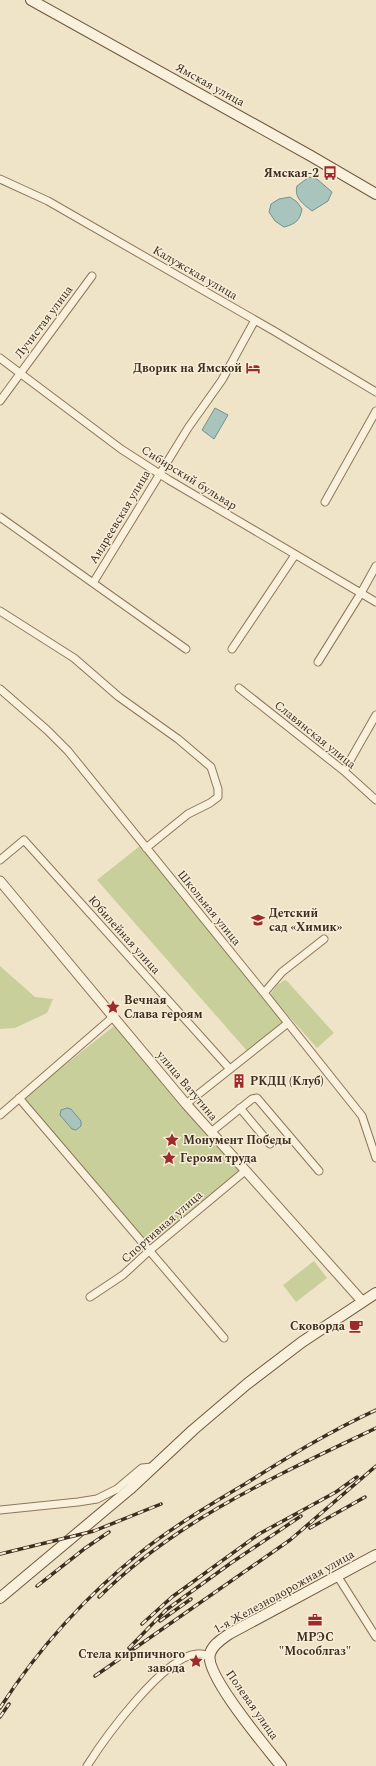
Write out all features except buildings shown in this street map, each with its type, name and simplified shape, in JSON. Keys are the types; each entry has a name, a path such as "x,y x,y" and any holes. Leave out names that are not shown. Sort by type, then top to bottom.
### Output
{"main road":[{"name":"Ямская улица","path":"31,0 43,3 376,194"},
{"path":"0,1598 130,1489 193,1430 247,1384 302,1342 362,1301 376,1294"},
{"name":"1-я Железнодорожная улица","path":"209,1656 216,1645 229,1634 338,1577 376,1555"},
{"name":"Полевая улица","path":"209,1656 212,1669 220,1683 280,1766"}],"street":[{"name":"Калужская улица","path":"0,179 48,201 255,320 376,392"},
{"name":"Лучистая улица","path":"0,401 92,276"},
{"name":"Андреевская улица","path":"93,583 188,428 222,380 255,320"},
{"name":"Сибирский бульвар","path":"0,358 121,449 159,474 376,602"},
{"path":"325,502 376,411"},
{"path":"0,517 186,649"},
{"path":"232,649 295,555"},
{"path":"318,662 376,566"},
{"path":"0,612 74,658 119,697 178,740 211,767 218,789 218,797 210,803 188,814 146,848"},
{"name":"Славянская улица","path":"239,688 344,771 376,800"},
{"name":"Школьная улица","path":"0,689 47,730 68,751 264,993 362,1116 376,1158"},
{"path":"344,771 376,714"},
{"name":"Юбилейная улица","path":"0,860 24,840 229,1068"},
{"name":"улица Ватутина","path":"0,881 186,1104 362,1301"},
{"path":"264,993 282,972 324,939"},
{"path":"0,1115 113,1017"},
{"path":"186,1104 229,1068 288,1023"},
{"path":"19,1098 224,1338"},
{"path":"211,1132 252,1098 259,1099 319,1171"},
{"path":"240,1108 270,1144"},
{"name":"Спортивная улица","path":"90,1297 123,1275 149,1251 245,1171"},
{"path":"0,1510 97,1499 117,1489 142,1468 152,1467"},
{"path":"338,1577 376,1637"},
{"path":"87,1766 125,1715 158,1676 189,1656 197,1654 209,1656"}],"green space":[{"path":"141,845 287,1023 248,1052 97,880"},
{"path":"0,966 35,997 53,999 47,1013 15,1028 0,1029"},
{"path":"285,980 334,1033 317,1048 270,995 277,985"},
{"path":"114,1026 241,1171 149,1246 23,1098"},
{"path":"314,1261 327,1278 296,1302 283,1285"}],"water":[{"path":"309,177 317,179 332,192 328,201 312,211 300,200 296,190 297,186"},
{"path":"290,197 297,202 302,209 297,221 284,227 275,221 269,212 271,204 279,199"},
{"path":"215,408 228,415 214,439 202,430"},
{"path":"67,1108 71,1109 81,1121 81,1126 76,1130 72,1129 60,1115 61,1110"}],"railway":[{"path":"0,1708 30,1665 64,1624 102,1586 141,1552 192,1516 293,1454 376,1410"},
{"path":"99,1597 130,1569 162,1544 230,1501 302,1463 376,1428"},
{"path":"95,1676 290,1540 376,1466"},
{"path":"142,1624 172,1597 259,1534 336,1492 357,1477"},
{"path":"310,1528 365,1497"},
{"path":"0,1554 94,1531 161,1504"},
{"path":"129,1648 166,1610 231,1563 301,1516"},
{"path":"37,1586 84,1549 109,1532"},
{"path":"160,1621 191,1599"},
{"path":"0,1717 9,1704"}],"place":[{"name":"Ямская-2","path":"330,173"},
{"name":"Дворик на Ямской","path":"253,368"},
{"name":"Детский сад «Химик»","path":"258,920"},
{"name":"Вечная Слава героям","path":"113,1007"},
{"name":"РКДЦ (Клуб)","path":"239,1081"},
{"name":"Монумент Победы","path":"172,1140"},
{"name":"Героям труда","path":"169,1158"},
{"name":"Сковорда","path":"356,1326"},
{"name":"МРЭС \"Мособлгаз\"","path":"315,1620"},
{"name":"Стела кирпичного завода","path":"196,1661"}]}
